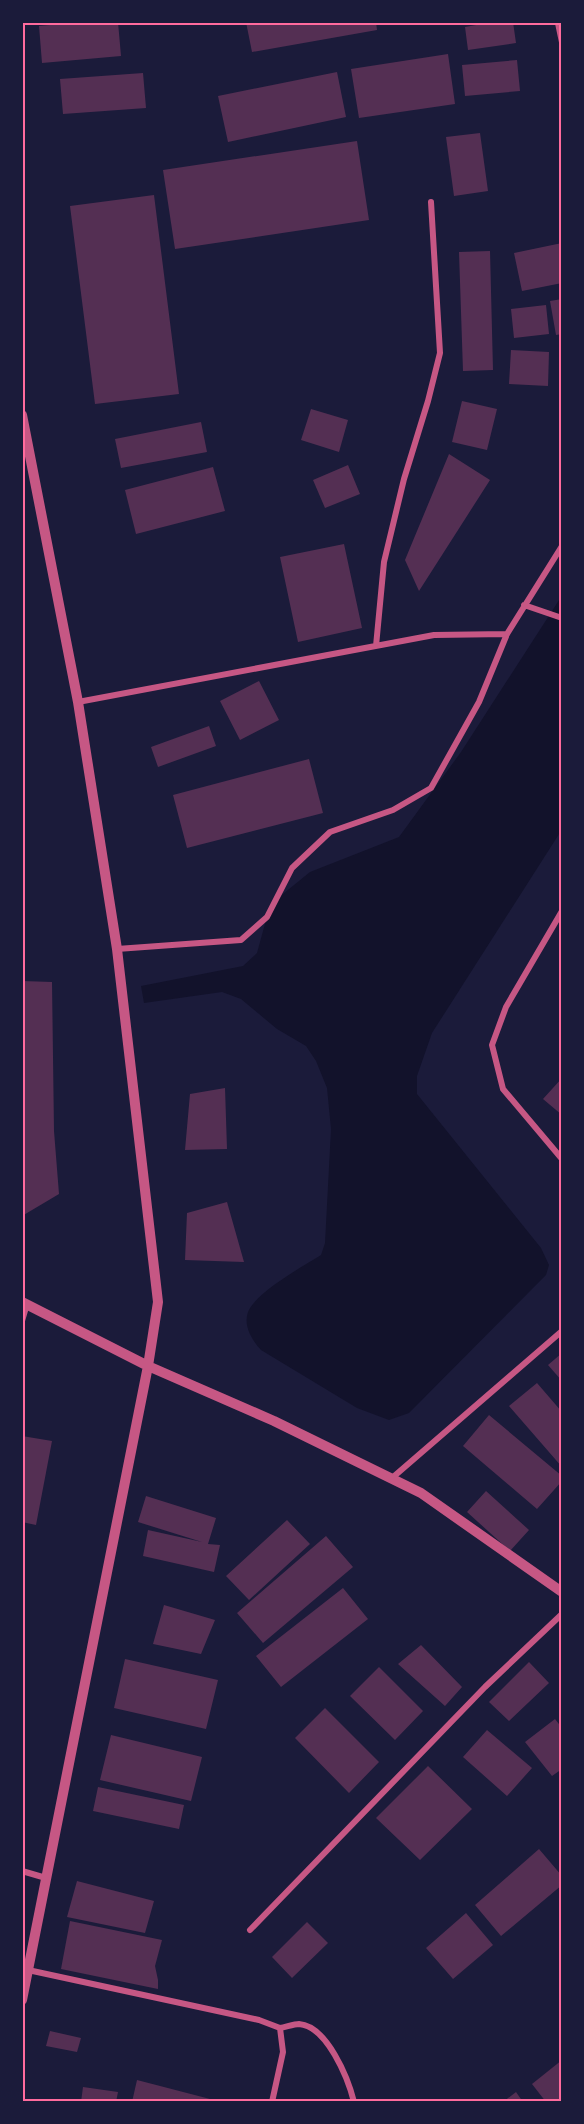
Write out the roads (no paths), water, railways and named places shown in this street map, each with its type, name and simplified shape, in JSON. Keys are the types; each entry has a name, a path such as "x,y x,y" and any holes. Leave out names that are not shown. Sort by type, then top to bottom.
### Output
{"street":[{"path":"376,646 384,562 404,479 440,353 431,202"},
{"path":"22,415 78,702 117,949 158,1302 148,1366 22,2000"},
{"path":"117,949 241,940 267,916 291,868 330,832 393,810 431,788 479,702 507,634 561,546"},
{"path":"524,605 561,618"},
{"path":"78,702 434,635 507,634"},
{"path":"561,911 506,1007 492,1045 503,1089 561,1159"},
{"path":"22,1321 25,1303 148,1366 274,1421 392,1478 421,1493 561,1592"},
{"path":"392,1478 561,1331"},
{"path":"250,1930 485,1687 561,1614"},
{"path":"22,1871 46,1878"},
{"path":"28,1970 258,2020 280,2028 300,2024 323,2036 349,2081 354,2102"},
{"path":"272,2102 283,2052 280,2028"}],"lane":[{"path":"557,22 561,46"}]}
